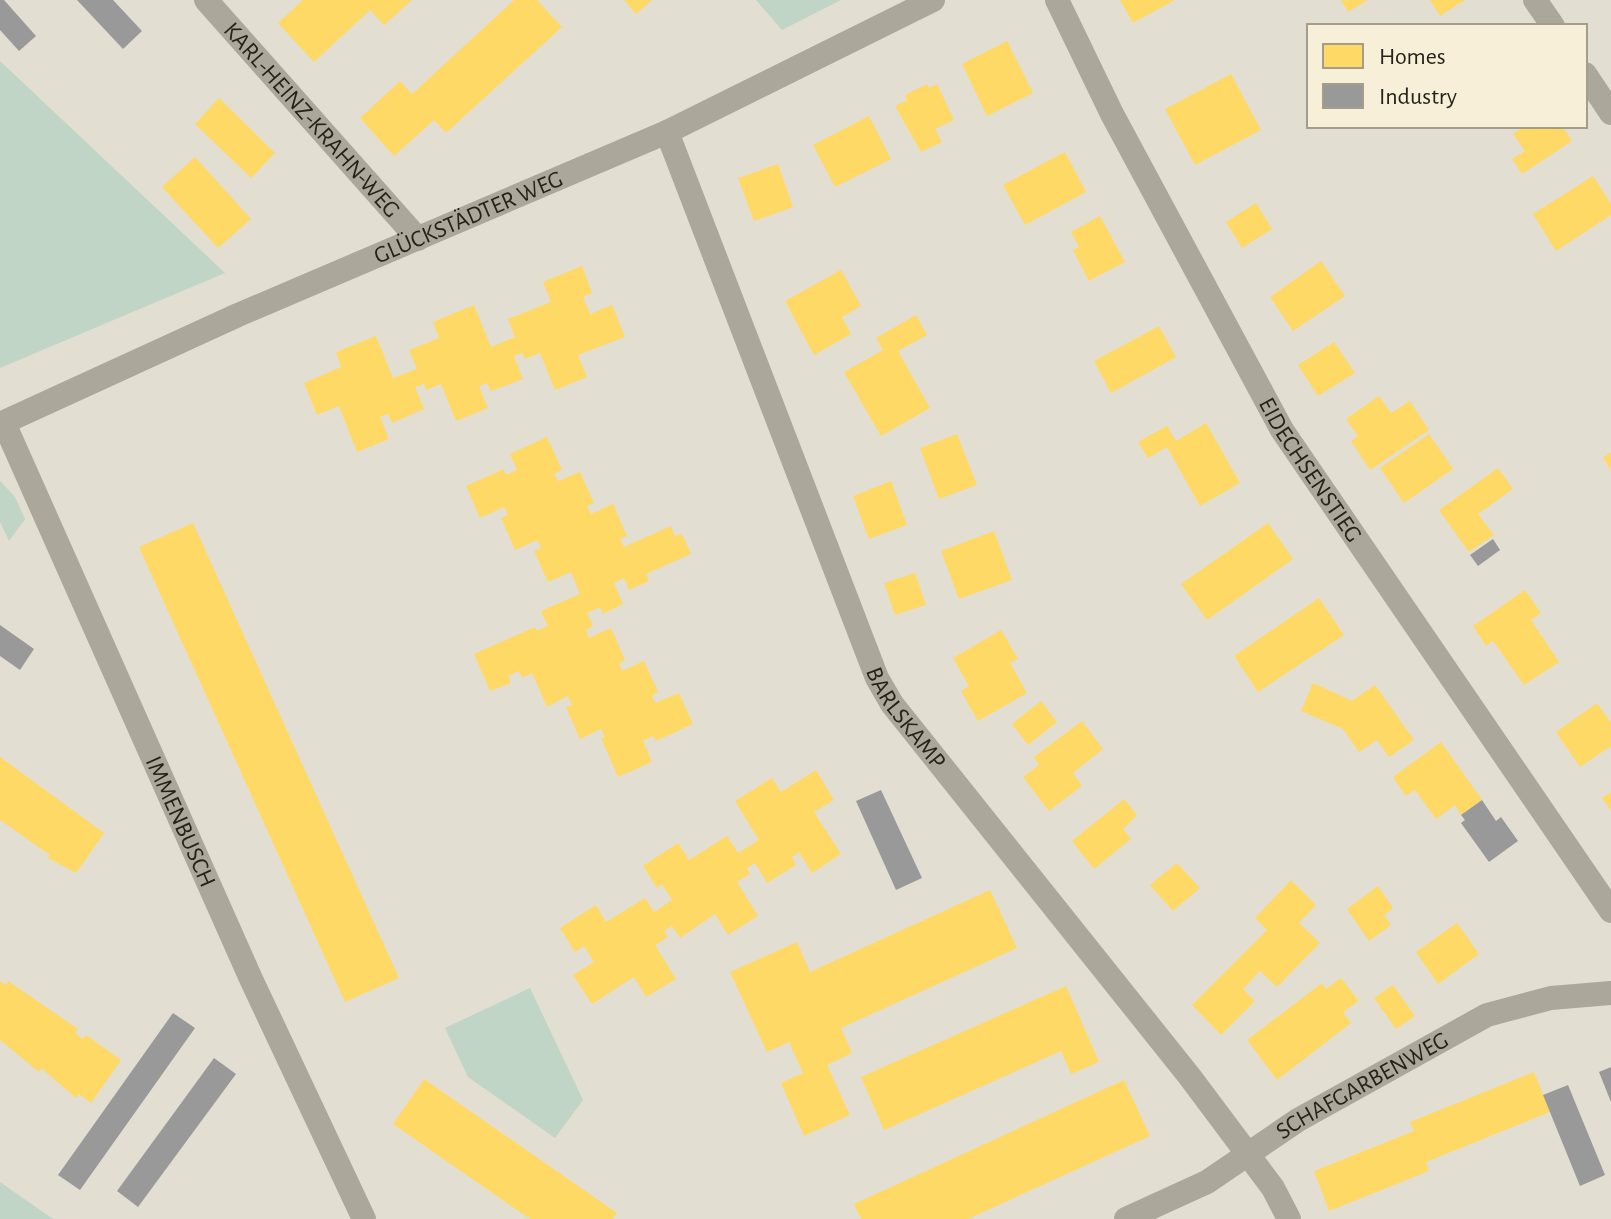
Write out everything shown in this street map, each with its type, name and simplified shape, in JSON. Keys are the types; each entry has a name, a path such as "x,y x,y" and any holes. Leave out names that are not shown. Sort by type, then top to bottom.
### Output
{"street":[{"name":"KARL-HEINZ-KRAHN-WEG","path":"206,0 418,239"},
{"name":"GLÜCKSTÄDTER WEG","path":"2,423 238,315 667,132 933,0"},
{"name":"EIDECHSENSTIEG","path":"1057,0 1112,114 1282,430 1611,911"},
{"path":"1535,0 1552,24"},
{"path":"1587,77 1611,113"},
{"name":"BARLSKAMP","path":"667,132 877,678 902,717 1248,1154 1273,1188 1289,1219"},
{"name":"IMMENBUSCH","path":"2,423 238,950 364,1219"},
{"name":"SCHAFGARBENWEG","path":"1126,1219 1207,1182 1298,1120 1487,1015 1551,998 1611,993"}],"green space":[{"path":"756,0 841,0 782,30"},
{"path":"0,61 225,273 0,368"},
{"path":"0,481 15,497 25,519 9,541 0,522"},
{"path":"530,988 583,1100 555,1138 468,1077 445,1028"},
{"path":"0,1182 53,1219 0,1219"}],"building: Homes":[{"path":"303,0 412,0 384,25 370,10 314,62 278,23"},
{"path":"514,0 537,0 562,27 446,133 434,120 394,156 360,118 400,81 412,94"},
{"path":"624,0 652,0 636,14"},
{"path":"1120,0 1175,0 1133,23"},
{"path":"1341,0 1368,0 1348,12"},
{"path":"1430,0 1465,0 1440,16"},
{"path":"1007,41 1033,93 987,116 962,64"},
{"path":"1231,74 1261,130 1195,165 1165,109"},
{"path":"927,84 929,88 937,84 954,120 935,129 942,142 921,152 895,106 907,100 905,95"},
{"path":"219,98 275,153 251,178 195,124"},
{"path":"869,116 891,159 835,187 813,145"},
{"path":"1522,128 1563,128 1572,141 1522,174 1512,159 1525,151 1513,134"},
{"path":"1065,152 1086,192 1025,225 1003,185"},
{"path":"195,157 251,219 218,248 162,187"},
{"path":"778,164 793,207 754,221 738,178"},
{"path":"1593,176 1611,204 1611,215 1556,251 1533,214"},
{"path":"1256,203 1272,229 1242,248 1226,222"},
{"path":"1100,216 1125,262 1089,281 1073,250 1079,247 1071,232"},
{"path":"1321,261 1345,296 1293,331 1270,297"},
{"path":"582,266 592,293 583,297 590,314 612,305 625,337 578,355 587,377 555,390 540,353 525,359 522,353 514,356 523,379 491,391 487,383 479,386 488,408 456,421 441,384 426,390 424,384 415,387 424,409 392,423 388,414 380,417 389,439 357,452 339,406 317,415 304,383 341,367 336,352 376,336 393,378 417,369 409,350 439,338 433,322 474,305 491,347 515,337 508,319 551,302 543,282"},
{"path":"841,270 861,306 842,317 851,334 814,355 785,301"},
{"path":"916,315 927,335 898,351 930,408 881,436 844,372 883,350 876,338"},
{"path":"1159,326 1176,357 1111,393 1094,361"},
{"path":"1334,342 1355,373 1318,396 1298,365"},
{"path":"1379,396 1391,413 1410,401 1429,430 1370,470 1351,441 1358,436 1346,419"},
{"path":"1206,423 1240,483 1200,506 1167,447 1148,458 1138,442 1167,426 1176,441"},
{"path":"957,434 977,485 939,499 920,448"},
{"path":"1429,434 1453,469 1404,503 1380,468"},
{"path":"547,437 562,470 554,474 558,481 580,472 594,503 587,506 591,514 613,504 627,536 620,539 624,547 671,526 675,536 682,534 691,554 646,574 649,581 629,590 624,578 614,583 623,604 603,614 600,607 587,613 593,626 586,630 589,638 611,628 625,660 619,663 622,671 644,661 658,692 652,695 655,703 679,693 693,724 656,741 653,736 643,741 652,762 618,777 601,738 605,737 601,729 580,739 566,707 572,705 568,696 547,707 532,673 522,678 519,671 508,676 511,683 490,691 474,654 535,627 537,631 548,626 541,611 580,594 571,572 548,582 534,551 541,548 537,540 515,550 501,518 508,515 504,507 480,518 466,486 504,469 506,475 517,470 510,454"},
{"path":"1611,452 1611,470 1603,458"},
{"path":"1498,468 1513,489 1478,514 1494,535 1469,552 1439,510"},
{"path":"891,481 907,525 869,539 853,496"},
{"path":"193,523 399,978 345,1002 139,547"},
{"path":"1268,523 1293,559 1207,620 1181,584"},
{"path":"994,531 1012,580 959,599 941,551"},
{"path":"915,573 926,605 895,615 884,583"},
{"path":"1525,590 1541,613 1531,620 1559,662 1524,685 1493,641 1486,646 1473,626"},
{"path":"1319,598 1344,635 1258,692 1234,656"},
{"path":"1001,630 1018,659 1010,663 1027,693 978,721 961,691 969,686 953,658"},
{"path":"1313,683 1352,701 1375,685 1414,740 1389,757 1377,740 1359,752 1343,729 1301,711"},
{"path":"1041,701 1057,722 1028,745 1012,724"},
{"path":"1597,703 1611,723 1611,746 1580,767 1556,732"},
{"path":"1082,721 1103,749 1073,773 1082,786 1049,811 1023,777 1039,765 1034,757"},
{"path":"1441,742 1482,800 1461,815 1455,805 1436,819 1415,790 1406,796 1393,777"},
{"path":"0,757 104,833 76,873 48,858 50,855 0,820"},
{"path":"816,770 834,800 814,812 841,854 812,873 799,852 792,857 796,865 767,883 755,863 747,868 750,874 737,882 758,916 728,935 715,914 680,938 672,926 664,931 668,937 655,945 676,979 646,997 634,977 592,1004 573,975 594,962 584,946 575,952 560,928 596,905 606,922 645,898 654,912 672,900 662,884 657,888 643,866 678,843 689,860 727,836 738,853 759,840 735,801 772,778 781,792"},
{"path":"1611,792 1611,811 1602,798"},
{"path":"1124,799 1137,815 1123,829 1131,839 1094,869 1072,841"},
{"path":"1177,863 1200,888 1173,911 1150,885"},
{"path":"1291,880 1316,905 1299,923 1320,943 1277,987 1260,971 1243,989 1255,1001 1221,1035 1192,1005 1267,930 1255,918"},
{"path":"1378,886 1393,908 1384,915 1391,925 1369,941 1347,909"},
{"path":"990,890 1017,948 841,1028 852,1053 827,1065 850,1115 804,1136 781,1083 803,1073 789,1042 767,1052 730,972 797,942 810,972"},
{"path":"1457,923 1479,954 1438,984 1416,952"},
{"path":"1341,978 1359,1001 1343,1012 1351,1023 1277,1080 1247,1040 1322,983 1326,989"},
{"path":"0,981 6,985 8,981 78,1029 75,1033 83,1039 86,1035 121,1060 91,1103 79,1094 76,1098 41,1068 39,1072 0,1040"},
{"path":"1393,985 1415,1016 1396,1029 1374,998"},
{"path":"1066,986 1099,1062 1071,1074 1061,1051 884,1130 861,1077"},
{"path":"1534,1072 1550,1112 1426,1162 1429,1171 1329,1211 1314,1171 1414,1131 1410,1122"},
{"path":"424,1079 617,1213 613,1219 530,1219 393,1124"},
{"path":"1124,1080 1150,1136 968,1219 861,1219 854,1204"}],"building: Industry":[{"path":"0,0 4,0 36,36 19,51 0,30"},
{"path":"77,0 113,0 142,31 123,49"},
{"path":"1493,539 1500,550 1478,566 1470,555"},
{"path":"0,625 34,649 20,670 0,656"},
{"path":"881,790 922,878 896,890 856,801"},
{"path":"1482,800 1496,821 1501,817 1518,841 1489,862 1461,823 1465,820 1461,815"},
{"path":"173,1013 195,1028 80,1190 58,1175"},
{"path":"214,1058 236,1074 138,1207 117,1191"},
{"path":"1611,1067 1611,1102 1599,1072"},
{"path":"1568,1085 1605,1175 1580,1186 1543,1095"}]}
